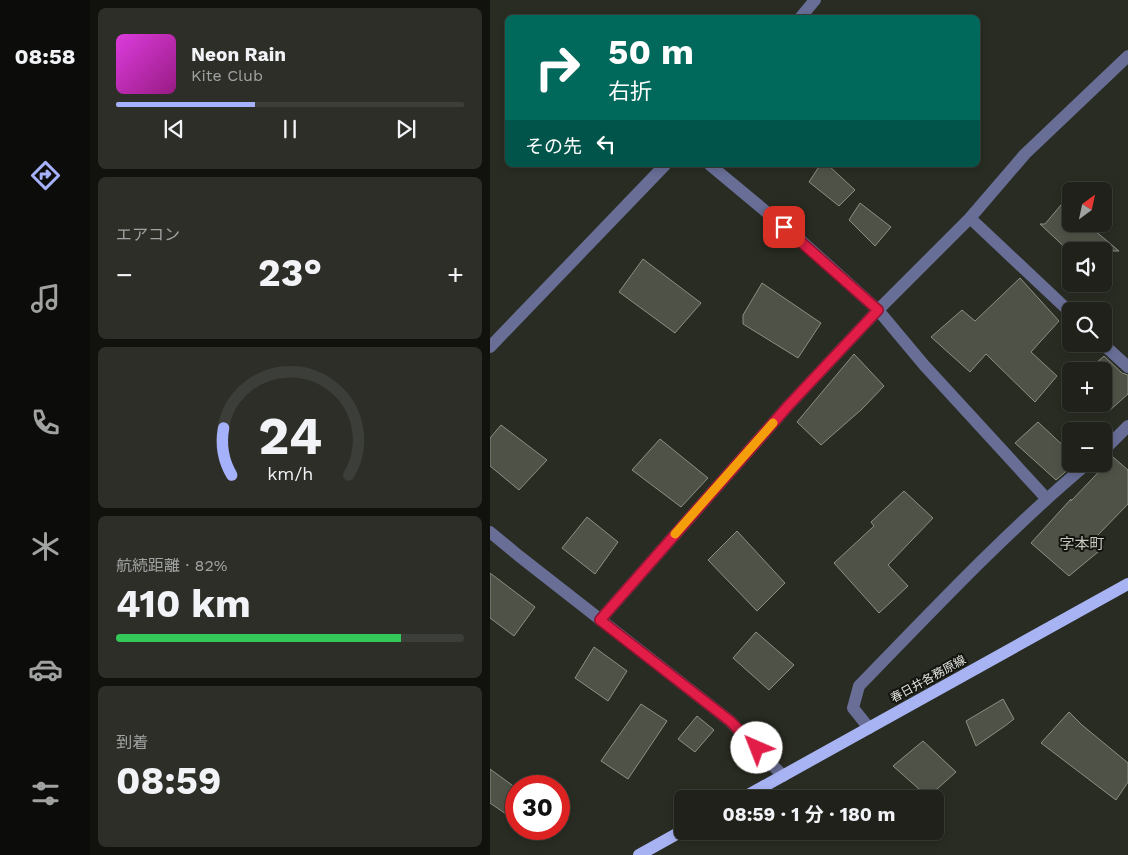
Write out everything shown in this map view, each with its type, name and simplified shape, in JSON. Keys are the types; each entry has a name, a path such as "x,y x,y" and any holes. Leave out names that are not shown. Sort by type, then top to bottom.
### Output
{"main road":[{"name":"春日井各務原線","path":"757,790 1128,584"},
{"path":"639,855 674,835"}],"street":[{"path":"802,15 815,0"},
{"path":"600,620 788,406 878,310 970,218 1025,154 1128,56"},
{"path":"490,347 663,167"},
{"path":"712,167 799,239 878,310 924,364 1046,498"},
{"path":"970,218 1062,305"},
{"path":"1112,352 1128,367"},
{"path":"1112,442 1128,426"},
{"path":"869,728 853,708 859,686 956,586 1046,498 1077,472"},
{"path":"490,532 730,721 783,776"}],"building":[{"path":"819,167 830,167 855,190 839,206 809,182"},
{"path":"860,203 891,227 875,246 849,220"},
{"path":"1062,204 1062,232 1096,232 1108,242 1062,242 1062,245 1040,224 1045,224"},
{"path":"1112,245 1119,251 1112,251"},
{"path":"643,259 701,303 675,333 619,292"},
{"path":"1020,278 1059,321 1031,352 1057,376 1035,402 986,354 970,372 931,337 962,310 975,321"},
{"path":"762,283 821,323 798,358 743,324 743,315"},
{"path":"854,354 884,386 862,409 821,445 797,422"},
{"path":"1104,356 1110,362 1097,362"},
{"path":"1112,364 1122,373 1128,375 1128,394 1112,408"},
{"path":"1038,422 1062,445 1062,472 1065,472 1056,480 1015,443"},
{"path":"501,425 547,460 519,490 490,466 490,438"},
{"path":"660,439 708,478 681,507 632,470"},
{"path":"1112,458 1128,470 1128,504 1095,538 1104,547 1069,576 1031,543 1099,472 1112,472"},
{"path":"904,491 933,518 888,565 908,586 879,613 834,563 874,526 871,522"},
{"path":"587,517 618,542 595,574 562,548"},
{"path":"737,531 785,583 757,611 708,560"},
{"path":"490,573 535,607 514,636 490,618"},
{"path":"756,632 794,665 769,690 733,658"},
{"path":"594,647 627,671 608,701 575,678"},
{"path":"1003,699 1014,719 976,746 966,721"},
{"path":"641,704 667,721 628,779 601,761"},
{"path":"1069,712 1128,763 1128,782 1116,800 1041,743"},
{"path":"697,716 714,730 695,752 678,739"},
{"path":"923,741 956,772 936,790 920,790 893,766"},
{"path":"490,769 505,780 505,813 490,803"}],"slow traffic":[{"path":"675,534 773,423"}],"district":[{"name":"字本町","path":"1082,544"}],"route":[{"path":"757,748 730,721 600,620 788,406 878,310 784,227"}]}
